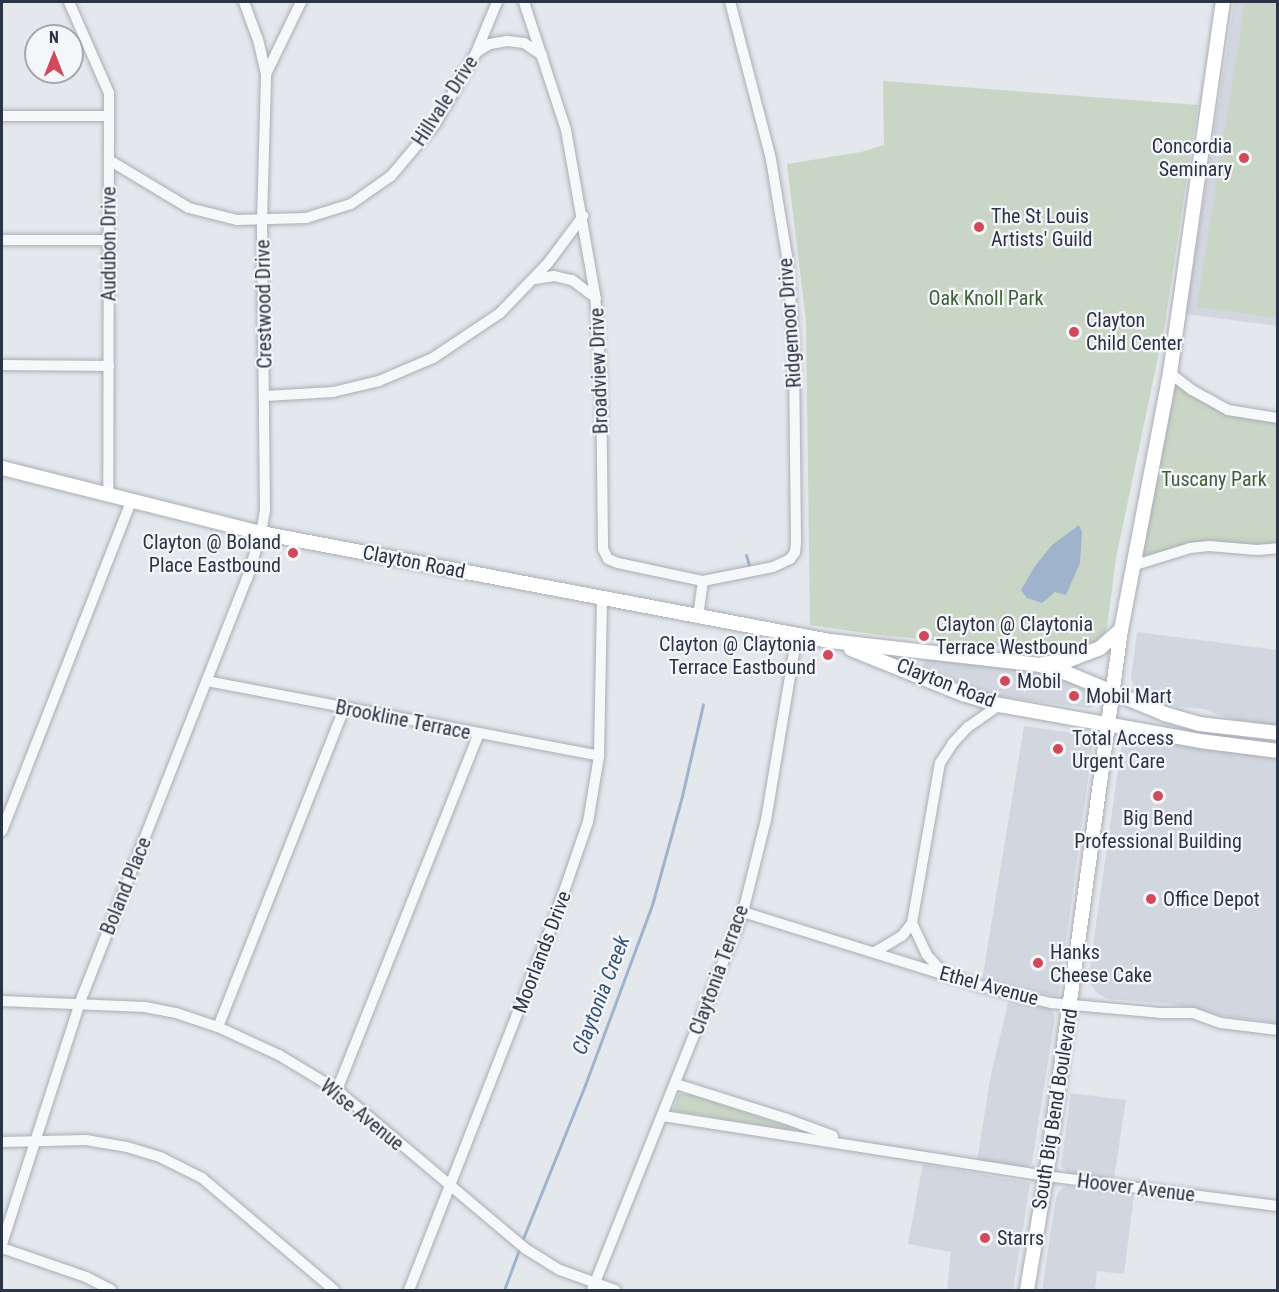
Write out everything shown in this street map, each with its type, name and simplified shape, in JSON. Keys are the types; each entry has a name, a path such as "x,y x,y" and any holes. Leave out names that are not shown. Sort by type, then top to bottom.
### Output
{"main road":[{"name":"South Big Bend Boulevard","path":"1027,1290 1071,1005 1121,630 1170,373 1223,2"},
{"name":"Clayton Road","path":"2,468 261,533 796,635 830,641 1040,665 1165,714 1199,724 1278,733"},
{"path":"1040,665 1070,660 1100,648 1121,630"},
{"name":"Clayton Road","path":"830,641 889,662 963,694 1000,705 1200,741 1278,751"}],"street":[{"name":"Audubon Drive","path":"69,2 106,84 109,116 108,496"},
{"name":"Crestwood Drive","path":"244,2 258,40 266,74 262,221 266,396 265,511 261,533"},
{"name":"Crestwood Drive","path":"266,74 301,2"},
{"name":"Hillvale Drive","path":"109,160 189,208 229,219 262,221 306,218 329,213 372,192 391,176 435,124 476,53 497,2"},
{"name":"Broadview Drive","path":"524,2 566,130 596,298 601,378 604,555 618,563 703,581"},
{"name":"Ridgemoor Drive","path":"703,581 773,567 790,559 795,552 796,543 794,345 786,256 771,159 730,2"},
{"path":"476,53 490,44 507,41 524,44 542,55"},
{"path":"2,116 109,116"},
{"path":"266,396 333,392 379,381 433,358 501,313 535,279 583,216"},
{"path":"2,240 109,240"},
{"path":"535,279 555,276 572,280 596,298"},
{"path":"2,365 109,366"},
{"path":"1170,373 1192,390 1228,410 1278,418"},
{"path":"2,831 131,502"},
{"name":"Boland Place","path":"2,1246 80,1002 254,561 261,533"},
{"path":"1132,566 1190,548 1209,546 1257,550 1278,548"},
{"path":"699,615 703,581"},
{"name":"Moorlands Drive","path":"409,1290 451,1189 578,857 588,822 600,756 602,598"},
{"name":"Claytonia Terrace","path":"593,1288 743,912 766,820 796,635"},
{"name":"Brookline Terrace","path":"207,681 600,756"},
{"path":"875,952 902,936 912,923 940,763 968,728 1000,705"},
{"path":"218,1027 344,708"},
{"path":"337,1090 479,734"},
{"name":"Ethel Avenue","path":"743,912 944,974 1051,1003 1160,1013 1193,1013 1221,1023 1278,1030"},
{"path":"912,923 927,955 944,974"},
{"name":"Wise Avenue","path":"2,1001 80,1002 145,1007 176,1013 218,1027 279,1055 337,1090 514,1241 593,1288 615,1290"},
{"name":"Hoover Avenue","path":"676,1084 788,1119 853,1144"},
{"name":"Hoover Avenue","path":"663,1116 1046,1176 1278,1206"},
{"path":"2,1142 86,1140 127,1147 162,1158 202,1178 334,1290"},
{"path":"2,1246 86,1277 111,1290"}],"shaded area":[{"name":"Concordia Seminary","path":"1234,2 1277,2 1277,326 1186,314"},
{"path":"1137,632 1277,650 1277,726 1230,719 1204,709 1162,705 1136,693 1131,677"},
{"path":"927,658 1051,674 1095,692 1098,701 1093,708 1086,708 988,695 925,669 922,666"},
{"path":"1024,726 1088,735 1093,742 1059,994 1056,996 982,980"},
{"path":"1133,739 1277,757 1277,1023 1225,1016 1171,1004 1108,999 1098,994 1088,981 1121,749 1124,743"},
{"path":"1009,999 1051,1009 1055,1017 1032,1163 1024,1168 977,1161 991,1074"},
{"path":"1071,1093 1126,1100 1114,1178 1069,1173 1061,1166"},
{"path":"923,1164 1030,1184 1013,1290 947,1290 951,1252 908,1244"},
{"path":"1067,1186 1134,1195 1124,1274 1097,1271 1095,1290 1042,1290 1056,1198 1060,1190"}],"green space":[{"name":"Concordia Seminary","path":"1245,2 1277,2 1278,193 1274,198 1278,209 1277,318 1197,307"},
{"name":"Oak Knoll Park","path":"883,81 1198,105 1165,324 1116,558 1107,628 1100,642 1070,653 879,635 810,625 806,321 787,164 861,152 884,145"},
{"name":"Tuscany Park","path":"1170,373 1224,407 1277,418 1277,548 1209,546 1132,566"},
{"path":"689,1094 790,1127 788,1130 673,1111 678,1095"}],"water":[{"path":"1079,525 1082,532 1080,563 1066,595 1055,592 1042,603 1027,598 1021,590 1035,566 1052,545"}],"waterway":[{"path":"746,555 749,565"},
{"name":"Claytonia Creek","path":"522,1241 585,1085 652,905 682,796 703,704"},
{"name":"Claytonia Creek","path":"504,1290 520,1247"}],"place":[{"name":"Concordia Seminary","path":"1244,158"},
{"name":"The St Louis Artists' Guild","path":"979,227"},
{"name":"Clayton Child Center","path":"1074,332"},
{"name":"Clayton @ Boland Place Eastbound","path":"293,553"},
{"name":"Clayton @ Claytonia Terrace Westbound","path":"924,636"},
{"name":"Clayton @ Claytonia Terrace Eastbound","path":"828,655"},
{"name":"Mobil","path":"1005,681"},
{"name":"Mobil Mart","path":"1074,696"},
{"name":"Total Access Urgent Care","path":"1058,749"},
{"name":"Big Bend Professional Building","path":"1158,796"},
{"name":"Office Depot","path":"1151,899"},
{"name":"Hanks Cheese Cake","path":"1038,963"},
{"name":"Starrs","path":"985,1238"}]}
